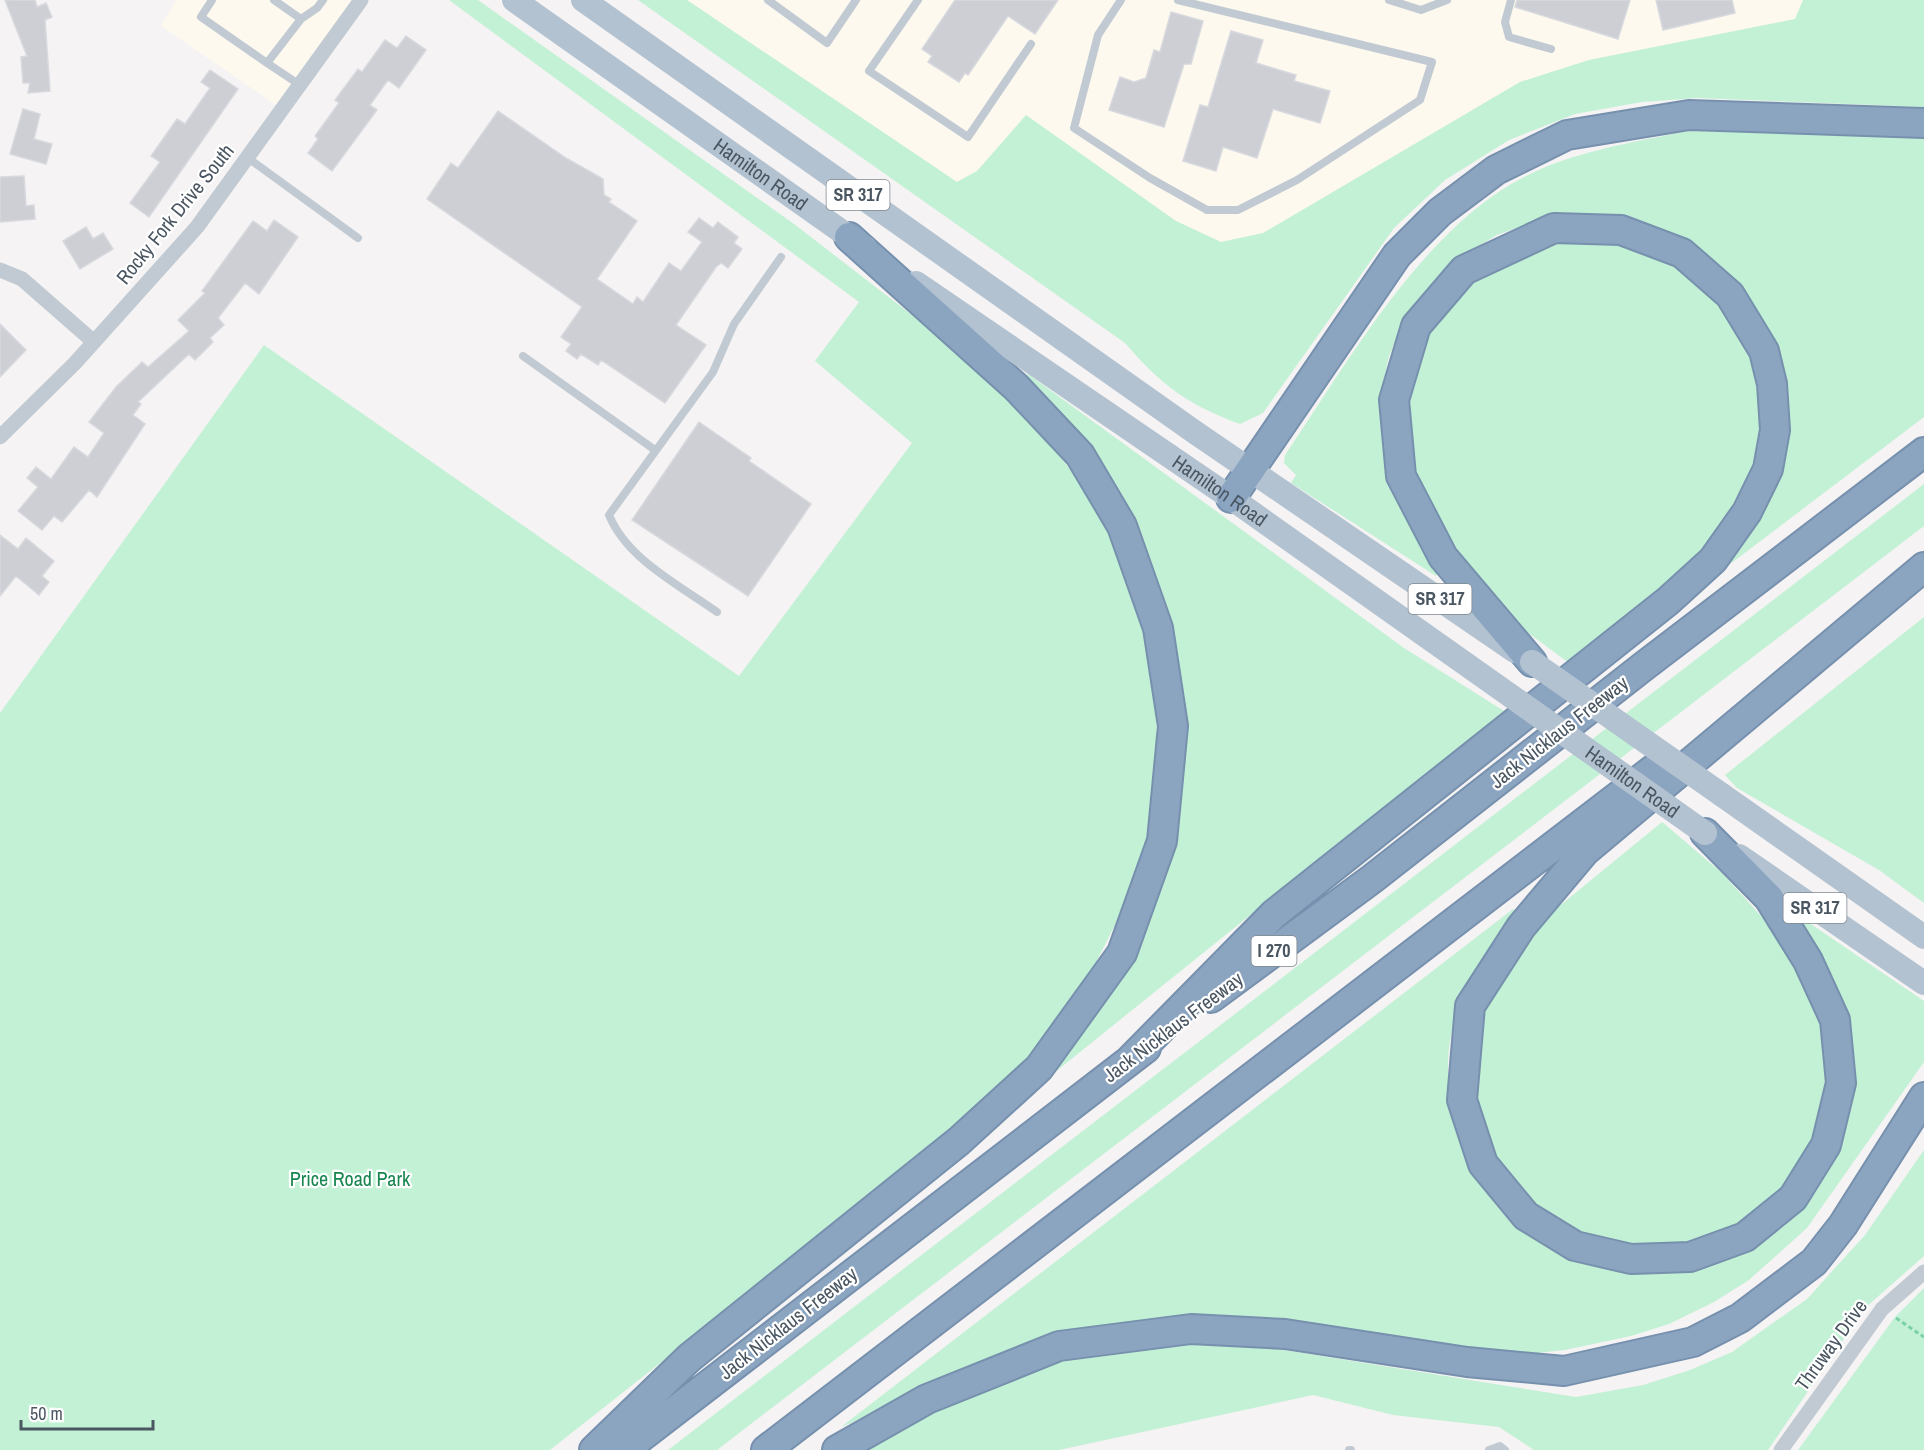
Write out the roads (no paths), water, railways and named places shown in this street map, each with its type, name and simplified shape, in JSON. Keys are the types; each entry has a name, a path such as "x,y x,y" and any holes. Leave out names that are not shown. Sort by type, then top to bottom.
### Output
{"highway":[{"path":"1231,498 1249,468 1397,255 1440,212 1496,170 1567,135 1689,115 1924,123"},
{"path":"1131,1059 1274,914 1668,601 1713,560 1747,512 1768,469 1775,430 1772,384 1764,351 1730,295 1682,254 1622,230 1554,228 1464,270 1416,326 1394,400 1401,476 1443,557 1532,662"},
{"path":"594,1450 689,1358 959,1141 1039,1068 1122,952 1161,841 1173,726 1158,628 1122,526 1080,456 1024,395 849,237"},
{"name":"Jack Nicklaus Freeway","path":"624,1450 1131,1059 1372,879 1644,666 1924,452"},
{"path":"1705,833 1769,898 1808,961 1835,1020 1841,1083 1826,1145 1793,1198 1744,1237 1690,1257 1631,1259 1575,1246 1526,1216 1483,1164 1462,1100 1470,1006 1521,927 1585,851 1924,565"},
{"path":"766,1450 1924,565"},
{"path":"837,1450 927,1398 1059,1347 1191,1329 1285,1334 1467,1362 1564,1371 1693,1342 1740,1318 1814,1262 1843,1225 1924,1097"}],"main road":[{"name":"Hamilton Road","path":"514,0 849,237 1231,498 1705,833 1924,983"},
{"name":"Hamilton Road","path":"583,0 1249,468 1532,662 1924,937"}],"street":[{"name":"Rocky Fork Drive South","path":"0,437 94,342 197,227 361,0"},
{"path":"0,270 22,279 94,342"},
{"name":"Thruway Drive","path":"1781,1450 1882,1309 1924,1272"}],"lane":[{"path":"212,0 201,17 300,85"},
{"path":"274,0 301,19"},
{"path":"267,63 301,19 317,8 323,0"},
{"path":"768,0 827,43 856,0"},
{"path":"918,0 869,71 968,137 1031,44"},
{"path":"1121,0 1098,35 1074,128 1150,178 1207,210 1238,210 1297,180 1420,100 1432,62 1178,0"},
{"path":"1389,0 1421,10 1447,0"},
{"path":"1510,0 1505,22 1509,37 1551,49"},
{"path":"248,158 358,238"},
{"path":"717,612 634,552 617,534 609,515 713,372 734,324 781,257"},
{"path":"523,356 655,450"},
{"path":"1489,1450 1500,1446 1505,1450"}],"park label":[{"name":"Price Road Park","path":"350,1179"}]}
